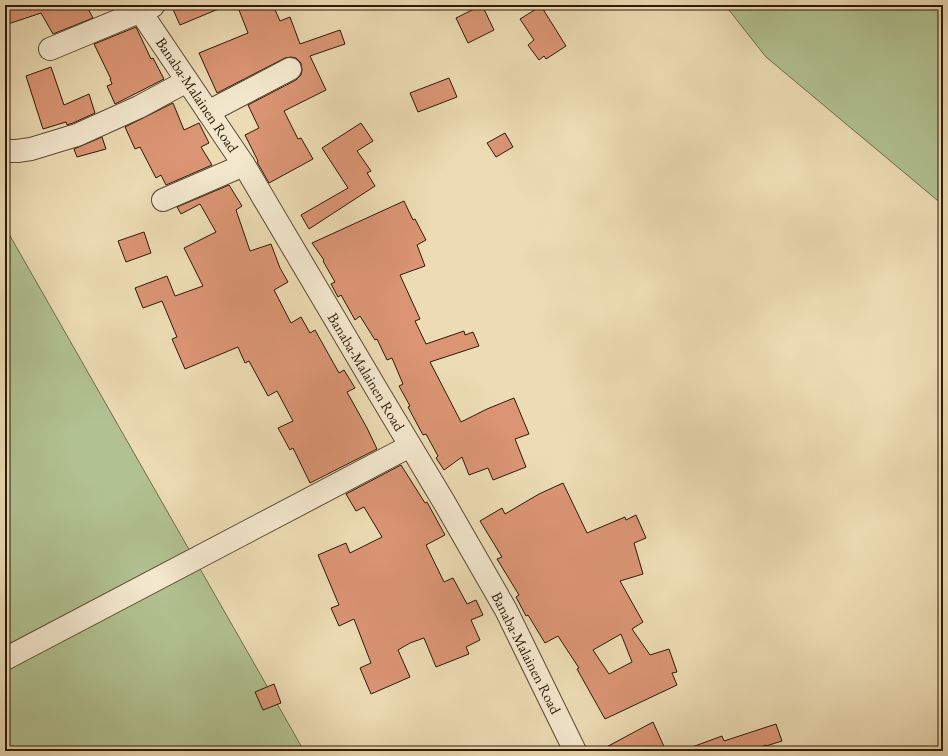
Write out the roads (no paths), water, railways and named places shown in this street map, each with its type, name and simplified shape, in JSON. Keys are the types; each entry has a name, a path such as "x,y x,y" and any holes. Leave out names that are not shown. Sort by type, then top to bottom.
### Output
{"street":[{"path":"50,49 144,7"},
{"name":"Banaba-Malainen Road","path":"144,7 187,81 244,164 506,610 575,751"},
{"path":"208,112 290,68"},
{"path":"5,149 8,151 16,151 31,149 77,135 139,107 187,81"},
{"path":"163,200 244,164"},
{"path":"5,659 410,446"}]}
